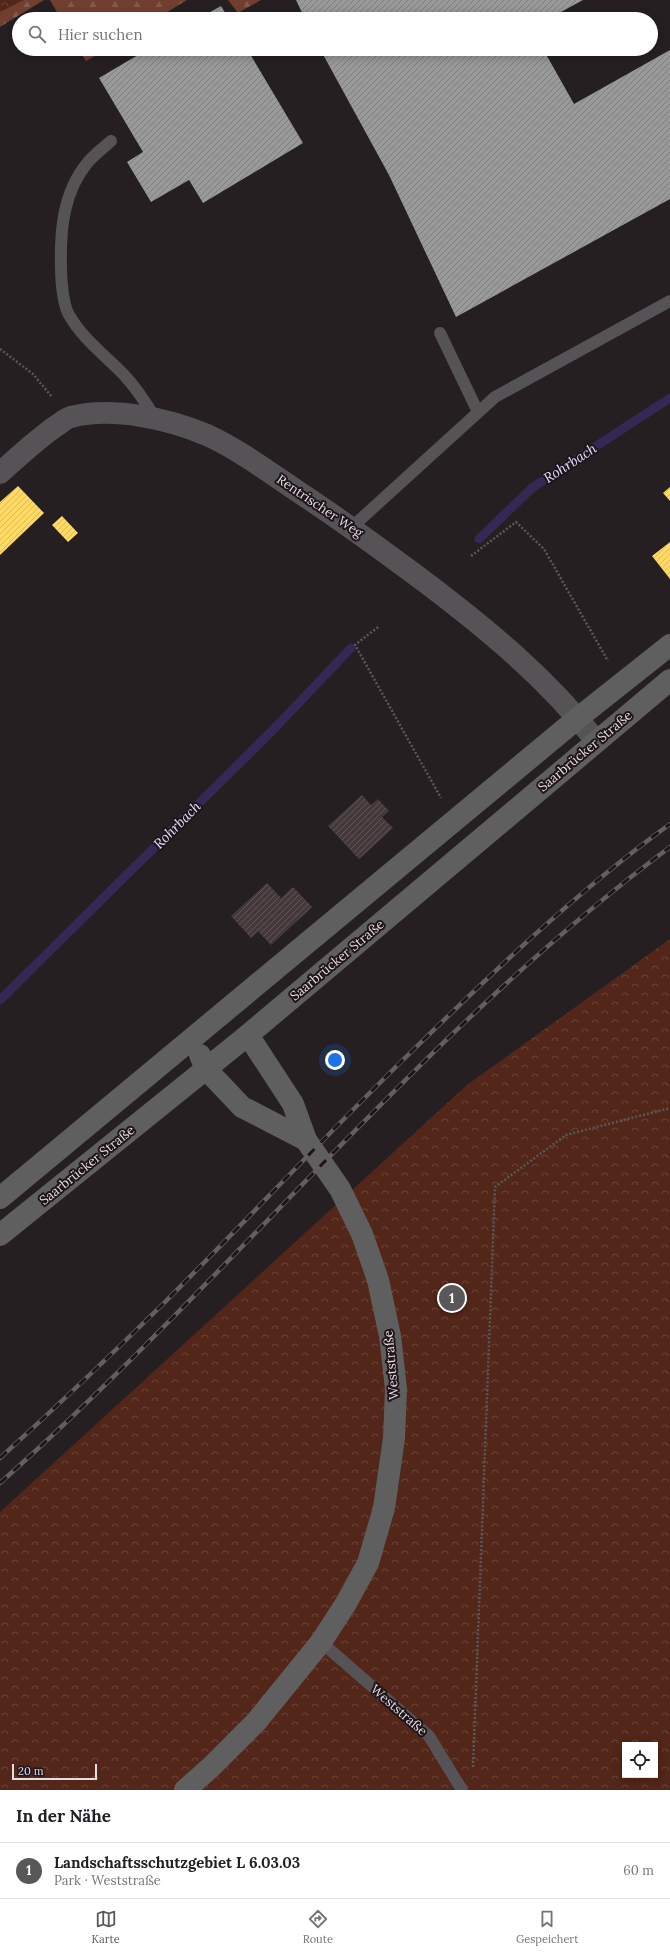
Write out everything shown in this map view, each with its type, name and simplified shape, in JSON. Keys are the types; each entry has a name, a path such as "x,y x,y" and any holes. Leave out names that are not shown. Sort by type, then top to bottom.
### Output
{"main road":[{"path":"0,1198 201,1033 578,718 670,645"},
{"name":"Saarbrücker Straße","path":"0,1235 206,1069 670,680"},
{"path":"201,1033 226,1028 248,1034"},
{"name":"Weststraße","path":"201,1033 198,1051 206,1069 242,1107 306,1140"},
{"name":"Weststraße","path":"185,1790 211,1767 256,1722 320,1642 345,1605 368,1563 382,1515 394,1438 396,1389 390,1336 378,1280 362,1234 340,1189 306,1140 293,1104 248,1034"}],"street":[{"name":"Rentrischer Weg","path":"0,473 36,440 69,417 93,414 121,414 154,418 208,436 247,458 352,527 469,616 526,664 578,718 596,741"}],"lane":[{"path":"111,141 88,161 76,180 65,204 60,240 61,280 68,312 88,342 125,376 140,394 154,418"},
{"path":"352,527 495,396 670,301"},
{"path":"440,333 478,412"},
{"name":"Weststraße","path":"320,1642 429,1736 462,1790"}],"path":[{"path":"0,349 33,374 69,417"},
{"path":"471,556 516,522 544,549 621,684"},
{"path":"378,627 355,645 455,821"},
{"path":"473,1774 495,1187 566,1135 670,1108"}],"green space":[{"path":"0,0 44,0 24,12 12,12 12,20 0,27"},
{"path":"0,0 24,0 0,12"},
{"path":"50,0 187,0 167,12 57,12"},
{"path":"228,0 261,0 240,12 237,12"},
{"path":"83,56 95,56 86,61"},
{"path":"670,939 670,1790 0,1790 0,1512 467,1085"}],"building: Wohnen":[{"path":"18,486 44,513 0,555 0,502"},
{"path":"670,487 670,501 663,493"},
{"path":"62,516 78,533 68,542 52,525"},
{"path":"670,542 670,579 652,556"}],"building: Industrie":[{"path":"296,0 583,0 561,12 302,12"},
{"path":"221,6 225,12 210,12"},
{"path":"670,50 670,199 456,317 389,175 324,56 547,56 574,104"},
{"path":"136,56 251,56 303,143 203,203 189,180 151,202 127,162 143,152 99,78"}],"building: Sonstige":[{"path":"362,795 371,805 378,799 389,811 382,817 393,828 359,859 328,826"},
{"path":"267,883 281,898 293,887 312,907 271,945 258,931 251,938 231,916"}],"waterway":[{"name":"Rohrbach","path":"479,539 532,488 670,398"},
{"name":"Rohrbach","path":"0,1000 272,731 351,648"}],"railway":[{"path":"0,1458 162,1305 347,1116 472,993 568,905 601,877 670,824"},
{"path":"0,1483 85,1405 410,1075 493,995 580,919 670,847"}],"place":[{"name":"Landschaftsschutzgebiet L 6.03.03","path":"452,1298"}]}
